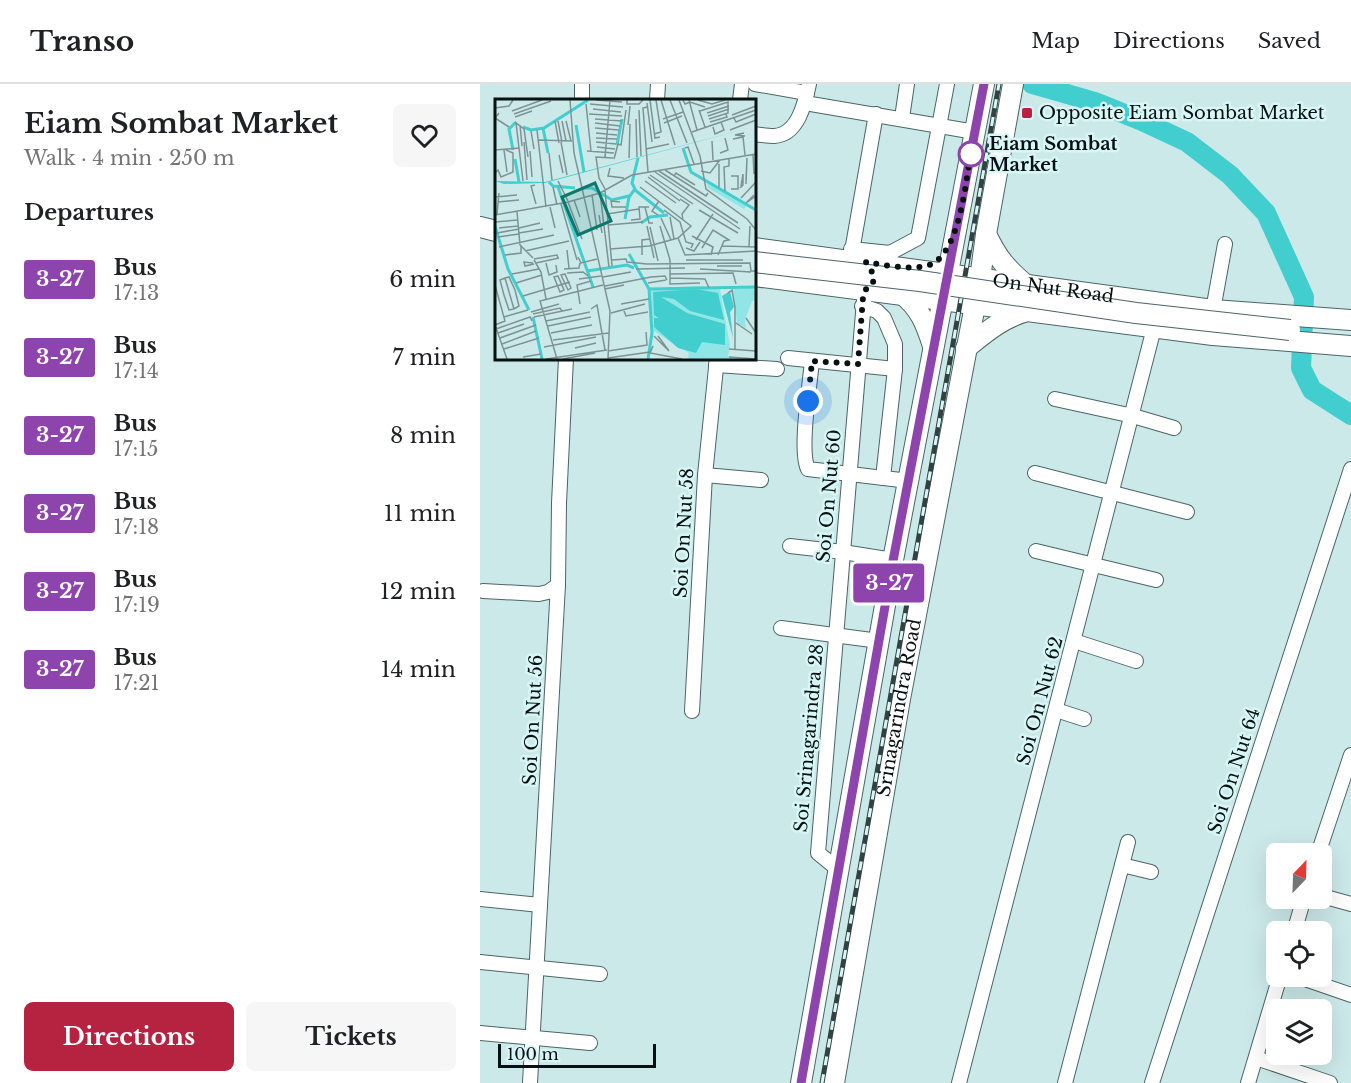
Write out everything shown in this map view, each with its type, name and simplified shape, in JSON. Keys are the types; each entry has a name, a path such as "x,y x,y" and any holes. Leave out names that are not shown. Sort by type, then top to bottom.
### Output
{"main road":[{"name":"Srinagarindra Road","path":"834,1083 900,699 980,279 1013,84"},
{"name":"Srinagarindra Road","path":"801,1083 893,561 982,92"},
{"path":"907,268 933,264 942,255 957,228"},
{"path":"986,234 1007,269 1027,286"},
{"name":"On Nut Road","path":"756,248 856,257 907,268 1027,286 1251,314 1350,333"},
{"path":"856,257 872,272 874,280 863,298"},
{"name":"On Nut Road","path":"756,262 920,281 1210,322 1350,333"},
{"name":"On Nut Road","path":"756,276 863,298 902,294 1027,312 1251,339 1350,333"},
{"path":"1065,316 1058,310 1056,303 1059,297 1069,292"},
{"path":"902,294 914,303 925,320 933,348"},
{"path":"966,348 1009,316 1027,312"}],"street":[{"path":"657,99 658,84"},
{"path":"740,99 742,84"},
{"path":"755,84 807,93 876,114 975,132"},
{"path":"902,118 908,84"},
{"path":"876,114 856,257 890,253 918,238 947,84"},
{"path":"756,134 776,136 792,128 807,93"},
{"path":"1213,310 1225,244"},
{"path":"863,298 884,318 895,344 895,369 883,478"},
{"name":"Soi On Nut 60","path":"836,634 863,298"},
{"name":"Soi On Nut 62","path":"958,1083 1154,328"},
{"path":"788,358 895,369"},
{"name":"Soi On Nut 56","path":"530,1083 558,585 559,503 566,360"},
{"path":"812,361 805,441 805,464 808,469 909,481"},
{"path":"716,362 777,369"},
{"name":"Soi On Nut 58","path":"692,711 705,475 716,362"},
{"path":"1055,399 1133,416 1174,428"},
{"name":"Soi On Nut 64","path":"1152,1083 1351,469"},
{"path":"1035,473 1113,491 1186,512"},
{"path":"705,475 761,480"},
{"path":"790,546 893,561"},
{"path":"1036,551 1156,580"},
{"path":"483,591 539,594 548,592 558,585"},
{"path":"781,628 879,641"},
{"name":"Soi Srinagarindra 28","path":"836,634 818,853 840,871"},
{"path":"1074,641 1136,661"},
{"path":"1056,710 1084,719"},
{"path":"1322,843 1351,755"},
{"path":"1065,1083 1128,842"},
{"path":"1122,864 1151,872"},
{"path":"1332,899 1351,904"},
{"path":"480,900 540,905"},
{"path":"480,962 600,974"},
{"path":"1248,1083 1277,987"},
{"path":"1328,987 1351,995"},
{"path":"480,1033 590,1043"},
{"path":"1256,1058 1330,1083"}],"waterway":[{"path":"1032,84 1095,102 1142,121 1187,142 1230,175 1266,213 1304,297 1301,368 1312,390 1351,415"}],"railway":[{"path":"822,1083 999,84"}],"bus line":[{"name":"3-27","path":"801,1083 893,561 984,84"}],"place":[{"name":"Opposite Eiam Sombat Market","path":"1027,113"},
{"name":"Eiam Sombat Market","path":"971,154"}],"route":[{"path":"808,401 812,361 858,364 863,297 865,290 873,284 874,280 874,275 866,262 907,268 933,264 942,255 957,228 971,151 971,154"}]}
